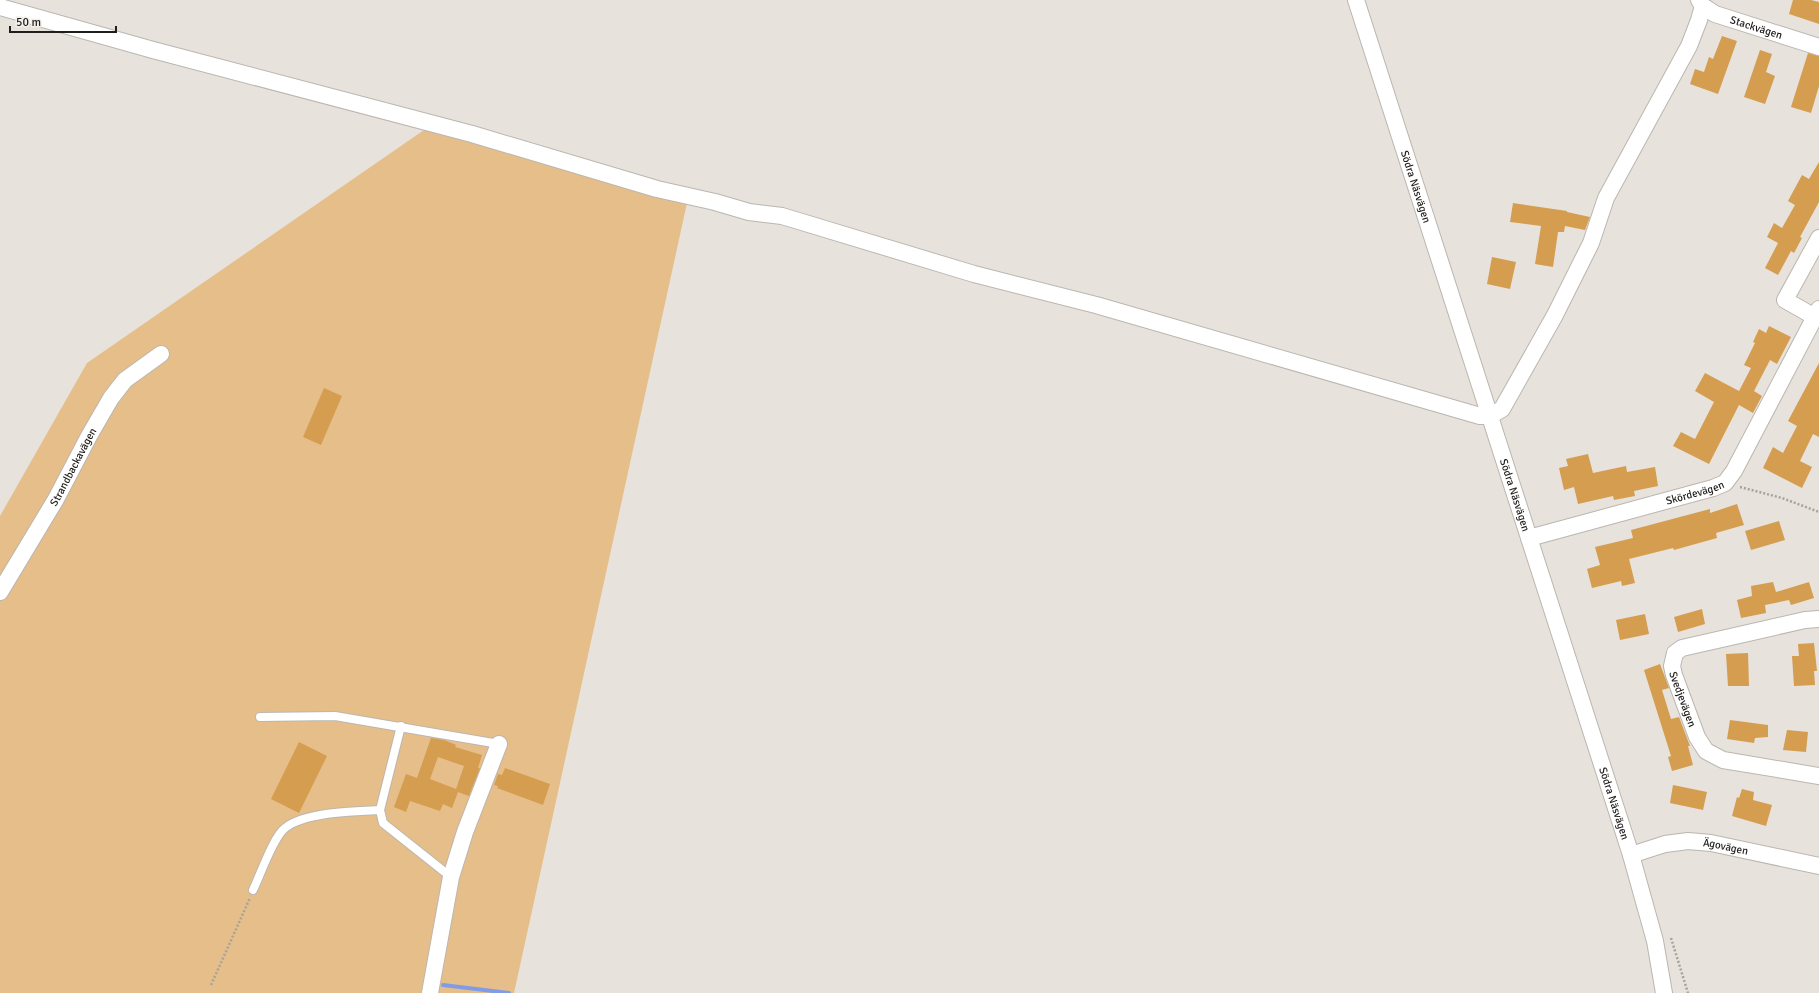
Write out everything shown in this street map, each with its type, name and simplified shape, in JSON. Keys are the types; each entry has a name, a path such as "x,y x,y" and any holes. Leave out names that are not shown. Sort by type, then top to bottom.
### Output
{"street":[{"name":"Södra Näsvägen","path":"1356,0 1632,855 1655,941 1664,993"},
{"path":"0,7 153,50 500,142 657,189 715,202 749,212 782,216 974,274 1096,305 1474,414 1490,416 1502,409 1555,315 1591,243 1606,198 1689,46 1700,20 1701,3"},
{"name":"Stackvägen","path":"1701,3 1715,14 1819,47"},
{"name":"Skördevägen","path":"1529,538 1713,488 1725,483 1734,471 1817,313 1785,300 1819,238"},
{"name":"Strandbackavägen","path":"0,592 56,499 111,398 124,380 161,354"},
{"name":"Svedjevägen","path":"1819,619 1805,620 1682,648 1675,653 1672,666 1697,737 1706,752 1723,760 1819,776"},
{"path":"430,993 451,877 464,832 500,744"},
{"name":"Ägovägen","path":"1632,855 1665,844 1688,841 1711,843 1819,866"}],"lane":[{"path":"260,717 335,716 402,726 500,744"},
{"path":"402,726 380,810 383,822 451,877"},
{"path":"253,890 276,840 285,828 305,819 340,811 380,810"}],"path":[{"path":"1725,483 1782,498 1819,512"},
{"path":"211,984 253,890"}],"shaded area":[{"path":"424,130 540,159 687,203 514,993 0,993 0,516 87,363"}],"building":[{"path":"1793,0 1811,0 1819,2 1819,24 1789,14"},
{"path":"1722,36 1737,41 1718,94 1690,84 1695,69 1704,72 1709,57 1713,59"},
{"path":"1760,50 1772,54 1766,72 1775,76 1765,104 1744,97"},
{"path":"1808,53 1819,56 1819,86 1811,113 1791,107"},
{"path":"1819,162 1819,202 1800,237 1802,238 1794,253 1791,251 1778,275 1765,268 1778,243 1767,237 1774,223 1782,228 1795,205 1788,201 1802,175 1809,179"},
{"path":"1513,203 1567,211 1590,217 1585,230 1565,226 1564,232 1558,232 1553,267 1535,264 1541,226 1510,222"},
{"path":"1492,257 1516,262 1510,289 1487,284"},
{"path":"1769,326 1791,337 1777,364 1770,360 1754,391 1762,396 1753,413 1739,405 1709,464 1673,446 1681,432 1695,439 1714,402 1695,391 1705,373 1739,391 1751,368 1744,365 1755,343 1753,342 1759,329 1766,333"},
{"path":"1819,363 1819,437 1813,434 1800,461 1812,467 1802,488 1763,468 1773,447 1783,453 1797,426 1788,421"},
{"path":"324,388 342,396 321,445 303,437"},
{"path":"1588,454 1593,473 1626,466 1627,472 1655,467 1658,486 1634,491 1635,496 1614,500 1613,496 1578,504 1574,487 1564,490 1559,468 1568,466 1566,459"},
{"path":"1737,504 1744,525 1716,533 1717,538 1674,550 1673,548 1629,559 1635,583 1622,586 1621,581 1592,588 1587,569 1600,565 1595,547 1633,538 1631,530 1710,509 1710,513"},
{"path":"1779,521 1785,540 1751,550 1745,531"},
{"path":"1773,582 1776,592 1809,582 1814,598 1791,605 1789,600 1765,605 1766,613 1741,618 1737,600 1752,596 1751,586"},
{"path":"1702,609 1705,624 1678,632 1674,617"},
{"path":"1645,614 1649,634 1620,640 1616,620"},
{"path":"1814,643 1817,671 1814,671 1815,685 1794,686 1792,656 1799,656 1798,644"},
{"path":"1748,653 1749,686 1728,686 1726,654"},
{"path":"1660,664 1669,688 1662,690 1671,719 1679,717 1690,746 1688,746 1693,765 1672,771 1668,757 1671,756 1644,670"},
{"path":"1730,720 1768,725 1768,737 1755,738 1754,743 1727,739"},
{"path":"1787,730 1808,732 1806,752 1783,750"},
{"path":"431,738 444,740 456,745 455,747 482,755 478,768 480,768 469,796 458,792 452,808 443,804 440,811 410,801 406,812 394,807 406,774 417,778","holes":["438,757 464,766 456,789 430,779"]},
{"path":"299,742 327,756 299,813 271,799"},
{"path":"505,768 550,784 543,805 497,788 498,786 494,785 498,774 502,775"},
{"path":"1673,785 1707,792 1703,810 1670,803"},
{"path":"1742,789 1754,792 1753,800 1772,805 1766,826 1732,816 1737,797 1739,798"}],"waterway":[{"path":"443,985 509,993"}]}
